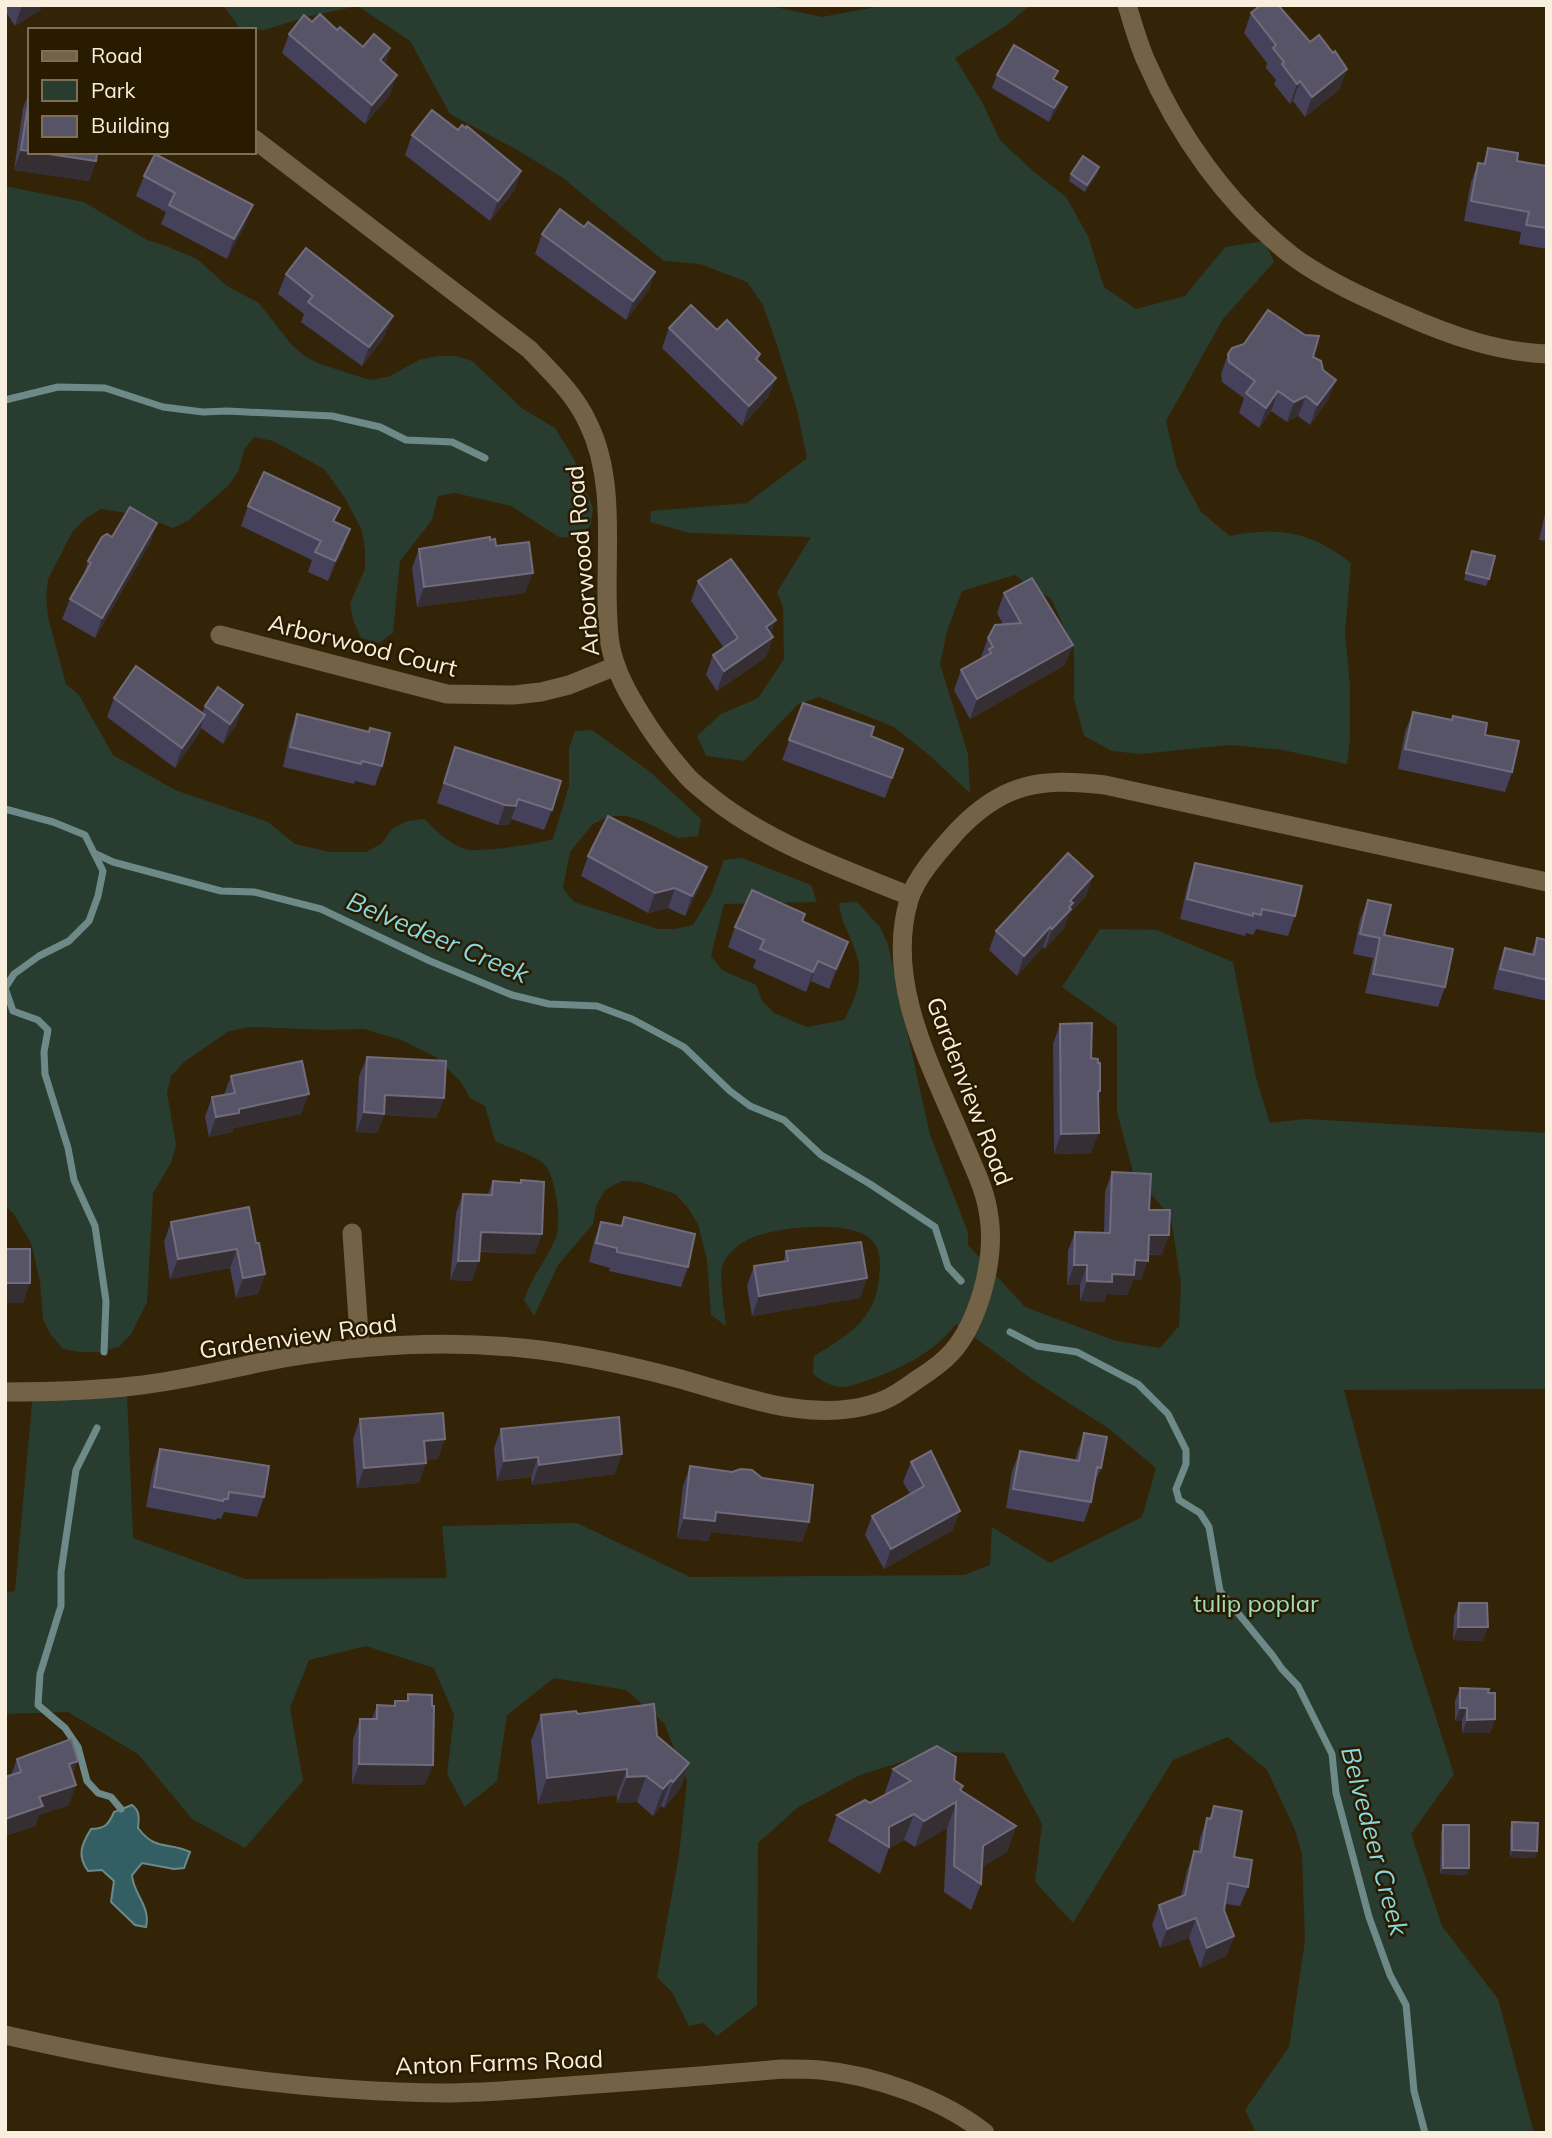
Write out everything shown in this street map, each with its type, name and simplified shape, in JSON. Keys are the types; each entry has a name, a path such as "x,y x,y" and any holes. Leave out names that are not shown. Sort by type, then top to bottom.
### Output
{"street":[{"path":"1127,5 1149,68 1172,114 1203,163 1239,207 1292,256 1358,295 1430,327 1479,344 1547,354"},
{"name":"Arborwood Road","path":"256,141 529,349 567,389 589,424 600,462 608,516 607,592 610,644 616,666 624,687 649,726 688,778 727,810 783,844 910,896"},
{"name":"Arborwood Court","path":"220,635 447,694 514,695 541,692 569,685 616,666"},
{"name":"Gardenview Road","path":"5,1392 69,1392 135,1386 285,1358 360,1348 451,1345 522,1348 582,1356 792,1409 849,1409 876,1404 928,1373 951,1353 978,1308 987,1275 990,1243 984,1191 922,1042 908,1001 904,928 910,896 929,865 973,815 994,798 1017,788 1070,781 1152,794 1547,882"},
{"path":"352,1233 360,1348"},
{"name":"Anton Farms Road","path":"5,2035 97,2056 193,2071 261,2081 368,2091 484,2091 782,2069 820,2070 896,2088 953,2111 985,2133"}],"green space":[{"path":"223,5 766,5 822,17 886,5 1030,5 1007,25 955,58 982,102 1000,140 1066,197 1088,236 1104,287 1136,309 1185,296 1225,247 1265,241 1274,262 1223,319 1166,421 1177,468 1201,512 1230,536 1264,532 1294,534 1322,544 1351,563 1345,633 1350,686 1347,764 1283,750 1230,745 1141,754 1112,751 1084,736 1074,699 1074,650 1051,598 1035,591 1015,575 962,591 947,631 940,664 968,754 970,793 894,727 819,697 798,704 744,761 706,756 697,736 721,714 758,698 784,659 783,607 777,592 811,537 690,533 650,522 651,511 747,503 807,458 797,410 763,305 747,282 700,264 664,261 563,178 450,114 410,41 358,6 310,16 264,30 240,28"},
{"name":"tulip poplar","path":"5,186 84,202 147,240 197,259 227,286 259,303 290,343 303,355 320,364 370,380 388,377 419,360 437,356 456,356 472,361 523,409 555,428 574,459 593,508 591,525 578,538 559,537 511,506 455,493 438,496 432,520 400,561 393,633 379,643 361,638 353,620 350,603 365,569 365,550 362,531 345,498 324,469 273,441 254,437 244,450 239,470 229,485 189,520 173,528 139,515 101,509 86,518 73,531 48,579 46,597 48,617 66,684 79,695 113,755 175,790 268,822 295,844 330,852 366,852 381,844 392,829 407,821 424,819 459,847 483,850 553,839 569,786 569,748 575,731 592,730 649,771 701,819 698,836 678,838 627,816 609,816 593,824 570,852 563,888 574,902 658,929 675,929 693,925 711,895 724,860 742,858 811,885 817,902 724,904 711,956 722,970 756,985 762,1001 774,1013 807,1027 844,1020 852,1003 858,986 858,959 839,903 857,902 880,927 888,944 930,1135 968,1232 968,1245 1025,1307 1116,1341 1160,1348 1179,1326 1181,1284 1171,1218 1133,1172 1117,1112 1117,1026 1062,987 1100,929 1157,930 1233,962 1256,1078 1270,1123 1306,1119 1547,1133 1547,1389 1344,1390 1411,1640 1454,1774 1411,1834 1442,1926 1498,1999 1534,2133 1256,2133 1245,2110 1289,2047 1305,1941 1302,1854 1295,1830 1267,1770 1228,1737 1173,1760 1073,1923 1035,1882 1042,1824 1004,1753 934,1752 860,1775 797,1808 758,1843 757,2005 717,2036 703,2023 689,2026 672,1992 657,1977 679,1855 687,1781 664,1723 626,1690 554,1678 507,1715 497,1781 465,1807 447,1774 454,1715 434,1668 366,1646 309,1660 290,1708 303,1781 245,1848 192,1819 138,1754 68,1712 5,1714 5,1593 15,1591 33,1392 127,1393 133,1538 245,1579 447,1578 442,1526 577,1523 690,1577 964,1575 990,1565 992,1527 1050,1563 1142,1517 1156,1468 1108,1428 1036,1382 956,1324 937,1344 914,1360 863,1382 842,1387 826,1383 813,1374 814,1356 857,1325 872,1306 876,1293 880,1265 877,1247 865,1235 851,1230 833,1227 793,1228 758,1235 739,1245 729,1255 721,1272 726,1326 711,1315 707,1260 698,1224 688,1208 675,1194 640,1182 622,1181 605,1190 596,1206 593,1224 558,1265 534,1316 524,1300 558,1230 557,1199 548,1170 535,1158 495,1141 485,1106 470,1098 461,1082 436,1057 401,1040 364,1029 251,1027 229,1031 184,1062 171,1076 167,1093 176,1145 171,1163 153,1193 147,1302 131,1334 119,1347 100,1352 63,1349 51,1335 43,1319 40,1281 31,1243 13,1213 5,1206"}],"water":[{"path":"132,1805 138,1812 138,1828 144,1835 157,1843 190,1852 184,1868 174,1869 142,1863 132,1875 146,1913 146,1927 135,1925 111,1902 114,1881 102,1870 88,1871 81,1855 91,1829 103,1827 114,1812"}],"building":[{"path":"1261,5 1278,5 1310,42 1319,35 1333,53 1335,51 1347,69 1312,97 1300,81 1297,84 1282,64 1284,62 1273,48 1276,45 1251,13"},
{"path":"320,14 337,30 340,27 363,47 374,34 390,48 380,60 397,75 372,105 289,34 304,15 312,22"},
{"path":"1014,45 1058,71 1053,79 1067,87 1054,108 997,75"},
{"path":"28,105 28,151 21,150"},
{"path":"432,110 458,130 462,125 466,128 467,126 521,171 498,201 412,135"},
{"path":"1488,148 1518,153 1517,161 1547,166 1547,228 1526,225 1529,212 1471,201 1478,163 1485,164"},
{"path":"49,154 97,154 96,161"},
{"path":"155,154 253,205 234,239 169,205 175,193 144,176"},
{"path":"1083,156 1099,167 1087,185 1071,174"},
{"path":"560,209 584,227 588,222 655,272 633,301 542,234"},
{"path":"306,248 393,316 369,347 308,302 313,296 286,274"},
{"path":"691,305 717,330 727,320 760,354 756,359 776,378 749,406 669,328"},
{"path":"1268,310 1305,335 1319,336 1313,357 1321,361 1323,370 1336,380 1317,405 1306,396 1294,402 1278,391 1266,408 1246,393 1255,381 1229,362 1228,354 1232,348 1244,344"},
{"path":"264,472 340,508 333,521 350,529 335,561 315,552 321,541 248,506"},
{"path":"130,507 157,523 102,618 70,599 91,563 88,561 102,537 107,534 112,537"},
{"path":"490,537 490,540 495,539 496,546 529,542 533,573 424,587 419,549"},
{"path":"1472,551 1495,556 1489,579 1466,573"},
{"path":"731,559 776,620 766,627 773,637 724,671 713,655 738,638 698,581"},
{"path":"1032,578 1073,645 977,699 961,670 991,653 989,649 993,647 988,638 995,625 1021,623 1004,593"},
{"path":"136,666 205,715 182,748 114,698"},
{"path":"218,687 243,705 230,724 205,706"},
{"path":"803,703 874,727 871,736 903,749 892,778 789,740"},
{"path":"1413,712 1452,720 1453,716 1487,723 1485,735 1519,741 1512,772 1405,749"},
{"path":"297,714 369,732 370,728 390,733 382,766 362,761 361,764 290,747"},
{"path":"455,747 561,781 552,810 518,799 516,806 505,805 444,783"},
{"path":"608,816 707,867 692,896 675,888 655,893 588,856"},
{"path":"1068,853 1093,876 1070,901 1073,903 1069,907 1071,909 1052,929 1050,927 1024,956 996,931"},
{"path":"1195,863 1302,886 1295,916 1262,909 1261,915 1253,913 1253,916 1187,899"},
{"path":"752,890 805,914 802,921 848,942 836,969 818,961 813,972 760,949 764,940 735,927"},
{"path":"1368,900 1391,905 1384,935 1453,949 1445,987 1373,974 1380,938 1360,934"},
{"path":"1537,938 1547,940 1547,980 1500,969 1505,948 1534,955"},
{"path":"1092,1023 1091,1058 1098,1059 1100,1063 1099,1133 1061,1134 1060,1024"},
{"path":"367,1057 446,1061 444,1098 385,1095 384,1114 364,1112"},
{"path":"302,1061 309,1094 239,1109 239,1113 216,1117 212,1097 235,1093 231,1076"},
{"path":"1112,1172 1151,1174 1149,1210 1170,1210 1169,1235 1149,1235 1148,1261 1135,1260 1134,1275 1112,1274 1112,1282 1087,1281 1087,1265 1074,1265 1075,1232 1110,1233"},
{"path":"521,1180 544,1182 542,1234 481,1232 479,1261 458,1261 463,1194 492,1195 493,1181 521,1183"},
{"path":"249,1207 265,1274 243,1278 237,1249 178,1259 171,1222"},
{"path":"624,1217 695,1234 688,1267 617,1252 617,1248 596,1243 601,1222 622,1226"},
{"path":"861,1242 867,1278 759,1296 754,1266 788,1261 786,1251"},
{"path":"5,1249 30,1249 30,1283 5,1283"},
{"path":"443,1413 445,1439 424,1441 426,1463 364,1468 360,1419"},
{"path":"619,1417 622,1454 539,1465 538,1457 504,1461 501,1429"},
{"path":"1084,1433 1107,1437 1101,1468 1097,1467 1091,1502 1013,1489 1020,1451 1079,1461"},
{"path":"160,1449 269,1466 264,1497 229,1492 228,1499 223,1501 154,1487"},
{"path":"931,1451 960,1511 891,1549 872,1516 924,1486 911,1462"},
{"path":"690,1466 732,1472 752,1470 762,1478 813,1485 809,1522 716,1512 715,1521 684,1518"},
{"path":"1459,1603 1487,1603 1488,1627 1458,1627"},
{"path":"1460,1688 1489,1689 1488,1693 1495,1693 1495,1719 1467,1720 1467,1708 1460,1708"},
{"path":"408,1694 432,1695 433,1765 359,1764 360,1719 377,1719 377,1705 395,1706 395,1701 408,1701"},
{"path":"654,1704 657,1736 689,1763 673,1782 671,1780 663,1789 646,1776 627,1777 627,1769 547,1778 541,1715 576,1711 578,1714"},
{"path":"71,1739 78,1761 69,1764 76,1785 39,1797 43,1806 5,1819 5,1777 21,1772 17,1759"},
{"path":"937,1746 956,1757 954,1780 963,1786 960,1790 1016,1826 983,1846 981,1884 954,1866 956,1802 924,1821 914,1814 889,1827 889,1847 837,1815 865,1800 870,1803 911,1781 893,1769"},
{"path":"1214,1806 1242,1811 1234,1857 1252,1860 1248,1887 1228,1883 1224,1910 1234,1936 1207,1948 1196,1918 1167,1929 1159,1905 1185,1895 1194,1851 1201,1852 1207,1818 1211,1819"},
{"path":"1512,1822 1538,1823 1537,1851 1512,1850"},
{"path":"1443,1825 1469,1825 1469,1868 1443,1868"}],"waterway":[{"path":"5,400 58,387 105,388 163,407 203,412 332,416 380,427 406,440 452,442 485,458"},
{"path":"5,809 53,822 85,835 103,871 89,921 69,941 39,956 14,974 5,988 13,1011 38,1020 48,1030 44,1052 45,1074 68,1148 74,1180 95,1226 106,1301 104,1352"},
{"name":"Belvedeer Creek","path":"96,854 113,862 221,891 254,892 321,909 430,961 512,995 549,1004 597,1006 632,1019 684,1047 730,1091 750,1106 784,1120 821,1155 935,1227 948,1267 961,1281"},
{"name":"Belvedeer Creek","path":"1010,1332 1037,1346 1077,1352 1138,1384 1168,1414 1186,1450 1186,1464 1176,1489 1179,1500 1200,1513 1209,1527 1220,1591 1298,1686 1332,1754 1336,1793 1369,1917 1390,1975 1406,2005 1414,2091 1425,2133"},
{"path":"97,1428 76,1470 61,1572 61,1606 40,1674 38,1705 65,1728 78,1747 87,1781 98,1793 111,1797 121,1809"}]}
